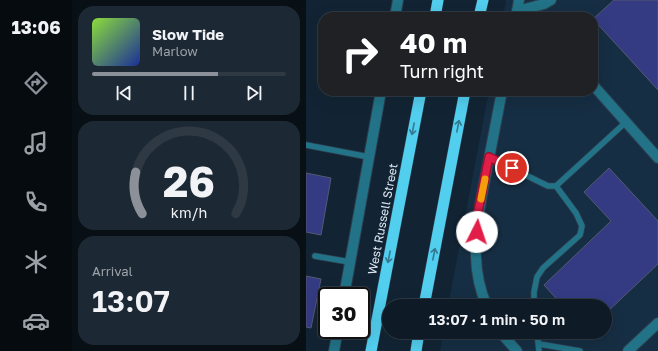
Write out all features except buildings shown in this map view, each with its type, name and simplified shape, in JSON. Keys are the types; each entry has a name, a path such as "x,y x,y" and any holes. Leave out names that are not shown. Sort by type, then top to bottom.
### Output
{"highway":[{"path":"436,12 438,0"},
{"path":"480,12 482,0"},
{"name":"West Russell Street","path":"371,351 420,96"},
{"path":"425,299 464,96"},
{"path":"416,351 418,339"}],"street":[{"path":"395,12 398,0"},
{"path":"519,0 519,12"},
{"path":"526,12 551,0"},
{"path":"598,91 658,158"},
{"name":"West Russell Street","path":"346,287 380,96"},
{"path":"483,299 475,262 477,217 501,96"},
{"path":"628,351 658,323"},
{"path":"334,351 336,339"},
{"path":"506,339 517,351"}],"lane":[{"path":"489,157 548,186 556,186 626,122"},
{"path":"306,145 369,157"},
{"path":"534,299 537,276 543,268 580,235 582,226 576,213 556,186"},
{"path":"315,256 350,262"},
{"path":"539,339 539,351"},
{"path":"539,344 580,351"}],"shaded area":[{"path":"506,0 658,0 658,351 440,351 442,339 612,339 612,299 449,299 488,96 598,96 598,12 504,12"}],"slow traffic":[{"path":"481,199 485,179"}],"route":[{"path":"477,232 477,217 489,157 512,168"}]}
